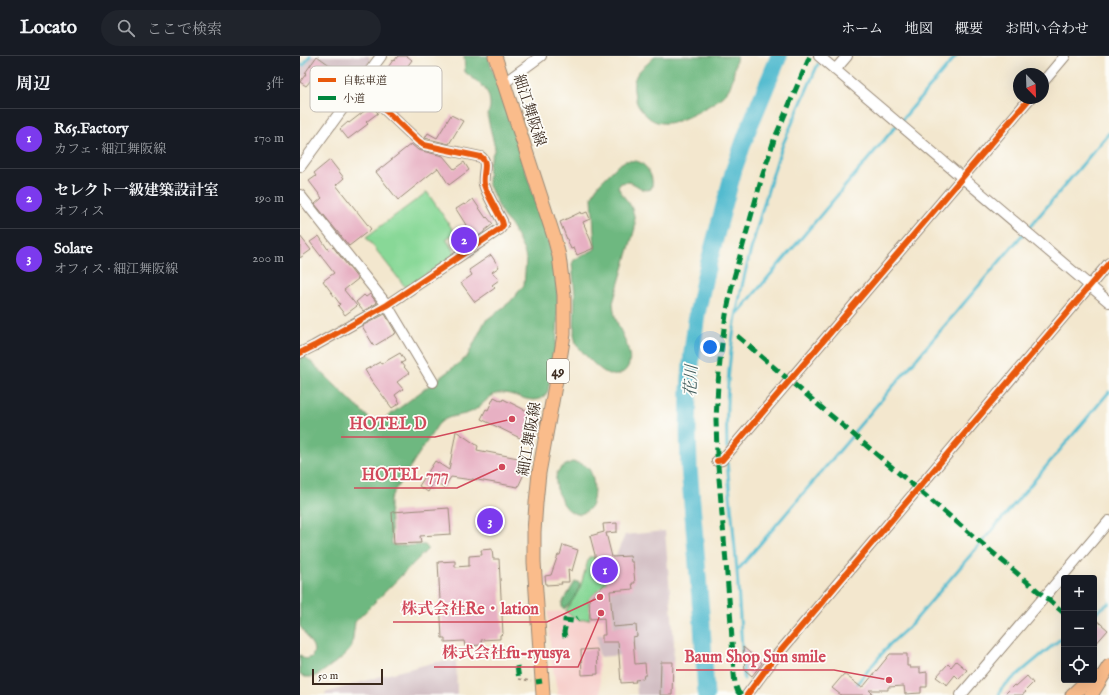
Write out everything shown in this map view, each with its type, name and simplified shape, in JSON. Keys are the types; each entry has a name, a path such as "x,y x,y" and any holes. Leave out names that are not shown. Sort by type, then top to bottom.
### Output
{"main road":[{"name":"細江舞阪線","path":"495,56 554,237 559,256 564,295 565,314 561,353 540,466 535,518 534,562 543,695"},
{"path":"1097,670 1109,657"},
{"path":"1091,695 1109,666"},
{"path":"1072,695 1085,683"}],"street":[{"path":"504,83 541,56"},
{"path":"819,56 1109,302"},
{"path":"835,70 847,56"},
{"path":"1049,75 1065,56"},
{"path":"372,66 378,57"},
{"path":"718,461 722,460 1025,104"},
{"path":"300,167 340,112"},
{"path":"300,353 388,306 500,229 503,225 484,184 484,159 481,157 424,145 387,112"},
{"path":"300,195 388,306 433,382"},
{"path":"747,695 773,660 1109,263"},
{"path":"961,695 1109,521"}],"path":[{"path":"519,678 536,682"}],"shaded area":[{"path":"311,56 368,56 371,61 367,66 310,66 310,82 300,74 300,67 305,66"},
{"path":"665,531 674,642 672,695 637,695 634,654 599,657 597,635 614,633 608,556 616,555 625,535"},
{"path":"608,556 614,634 597,635 601,695 558,695 551,658 548,612 566,611 580,588 589,557"},
{"path":"456,661 457,695 326,695 325,693 381,676 436,662"}],"green space":[{"path":"464,56 488,56 548,239 558,297 558,321 556,348 548,391 543,397 532,400 505,393 495,394 475,410 447,418 437,426 390,499 392,544 396,546 425,545 427,550 355,622 352,645 349,651 321,673 313,677 305,677 300,674 300,655 306,659 312,657 314,651 313,646 300,626 300,357 308,359 376,424 467,357 485,321 510,302 524,285 526,259 524,251 511,225 503,216 488,183 489,163 495,148 488,119 490,105 489,97 485,88 465,72"},
{"path":"655,56 737,56 731,85 723,96 716,102 686,118 679,121 664,123 650,119 637,104 634,91 636,76 640,70"},
{"path":"625,161 637,161 644,165 652,178 652,186 651,189 645,190 628,182 621,183 618,187 632,209 635,228 613,303 616,319 626,342 630,357 629,364 626,369 620,374 615,375 603,371 578,347 576,343 574,335 575,294 572,264 574,260 595,249 592,197 600,183 617,166"},
{"path":"427,192 455,233 446,239 456,254 406,288 366,237"},
{"path":"572,462 581,464 590,470 594,486 593,499 590,508 580,514 574,513 564,505 556,485 558,471 563,466"},
{"path":"589,557 595,557 595,563 606,580 606,583 589,599 590,619 579,620 571,616 566,611 580,588"},
{"path":"575,582 580,583 577,594 564,609 562,607 562,603"}],"building":[{"path":"317,56 331,66 310,66 310,81 306,86 300,82 306,74 305,73"},
{"path":"398,56 407,56 412,60 408,66 389,66 393,60 394,61"},
{"path":"363,112 378,113 366,122 368,124 348,139 340,129 348,122 349,123"},
{"path":"451,115 463,121 449,144 425,138 428,133 437,138"},
{"path":"411,144 418,150 443,156 454,169 464,162 469,170 449,185 438,168 398,200 376,172"},
{"path":"330,160 344,178 336,185 371,229 349,246 315,204 322,198 309,181 316,176 314,173"},
{"path":"473,199 486,218 487,217 493,224 459,249 453,240 465,232 462,228 466,225 456,209"},
{"path":"581,212 582,214 587,212 590,219 583,222 594,248 577,255 574,248 571,249 560,222"},
{"path":"300,236 311,250 300,258"},
{"path":"319,236 329,251 333,247 358,279 344,290 357,306 345,315 338,306 340,304 323,281 334,273 310,242"},
{"path":"491,255 499,267 492,272 499,280 492,285 495,288 475,302 461,283 472,275 469,270"},
{"path":"370,294 377,303 363,311 356,302 364,295 366,297"},
{"path":"385,314 396,333 374,346 362,326"},
{"path":"400,353 405,361 401,363 409,373 397,382 403,389 395,395 400,403 392,408 365,370 380,362 381,364"},
{"path":"494,397 502,401 503,399 541,418 535,434 529,431 524,440 481,419 486,409 488,410"},
{"path":"456,431 478,446 477,450 523,459 523,476 518,487 451,477 444,488 434,482 428,492 419,486 435,461 449,470"},
{"path":"449,508 451,534 420,536 421,543 394,544 392,512"},
{"path":"482,515 498,515 498,527 481,527"},
{"path":"617,523 617,532 606,533 612,557 630,556 631,562 633,562 635,583 632,583 633,589 610,591 613,627 636,625 637,636 633,637 635,664 645,663 646,675 644,675 643,679 635,680 636,682 621,683 618,642 602,642 602,635 605,635 604,618 590,619 589,599 607,582 595,563 595,555 590,536 604,532 603,524"},
{"path":"563,545 578,550 572,571 568,569 569,582 546,585 545,576 551,575"},
{"path":"492,549 493,559 499,559 503,634 500,635 500,639 481,640 482,645 465,646 464,641 445,642 445,638 442,638 438,562 455,561 455,567 469,566 469,556 482,555 481,550"},
{"path":"1097,621 1108,630 1097,643"},
{"path":"743,647 762,663 752,676 745,670"},
{"path":"597,649 598,674 582,675 581,650"},
{"path":"890,654 907,654 907,666 910,666 910,668 920,668 920,673 927,672 927,687 921,687 921,693 905,694 904,686 888,687 888,690 869,690 874,695 841,695 832,688 844,674 861,687 864,686"},
{"path":"956,661 967,670 959,679 955,675 947,685 936,677 948,664 951,667"},
{"path":"661,662 673,662 672,695 660,695"},
{"path":"1027,676 1033,683 1025,691 1026,692 1022,695 1004,695 1014,685 1016,686"}],"waterway":[{"path":"300,65 304,65 310,56"},
{"name":"花川","path":"706,695 702,625 689,467 689,390 692,352 697,314 705,276 734,169 748,130 779,56"},
{"path":"901,121 956,56"},
{"path":"727,448 727,400 734,327 738,303 756,231 777,161 818,64"},
{"path":"738,313 896,126"},
{"path":"1028,229 1109,133"},
{"path":"854,432 1023,234"},
{"path":"983,541 1109,392"},
{"path":"737,571 852,436"},
{"path":"727,461 737,571 744,679"},
{"path":"855,686 890,644 911,625 980,544"},
{"path":"1097,612 1109,603"},
{"path":"999,695 1004,686 1061,638"}],"marked path":[{"path":"741,695 735,684 734,674 717,454 716,419 721,350 733,281 762,177 774,140 810,56"},
{"path":"737,336 1062,611"},
{"path":"565,637 565,620 573,621 578,618"},
{"path":"517,666 519,679"},
{"path":"536,682 542,681"}],"cycle path":[{"path":"717,461 722,460 1025,104"},
{"path":"300,353 387,305 500,229 503,225 485,188 485,162 481,157 424,145 387,112"},
{"path":"747,695 773,660 1109,263"}],"place":[{"name":"セレクト一級建築設計室","path":"464,240"},
{"name":"HOTEL D","path":"512,419"},
{"name":"HOTEL 777","path":"502,467"},
{"name":"Solare","path":"490,521"},
{"name":"R65.Factory","path":"605,570"},
{"name":"株式会社Re・lation","path":"600,597"},
{"name":"株式会社fu-ryusya","path":"601,613"},
{"name":"Baum Shop Sun smile","path":"889,680"}]}
